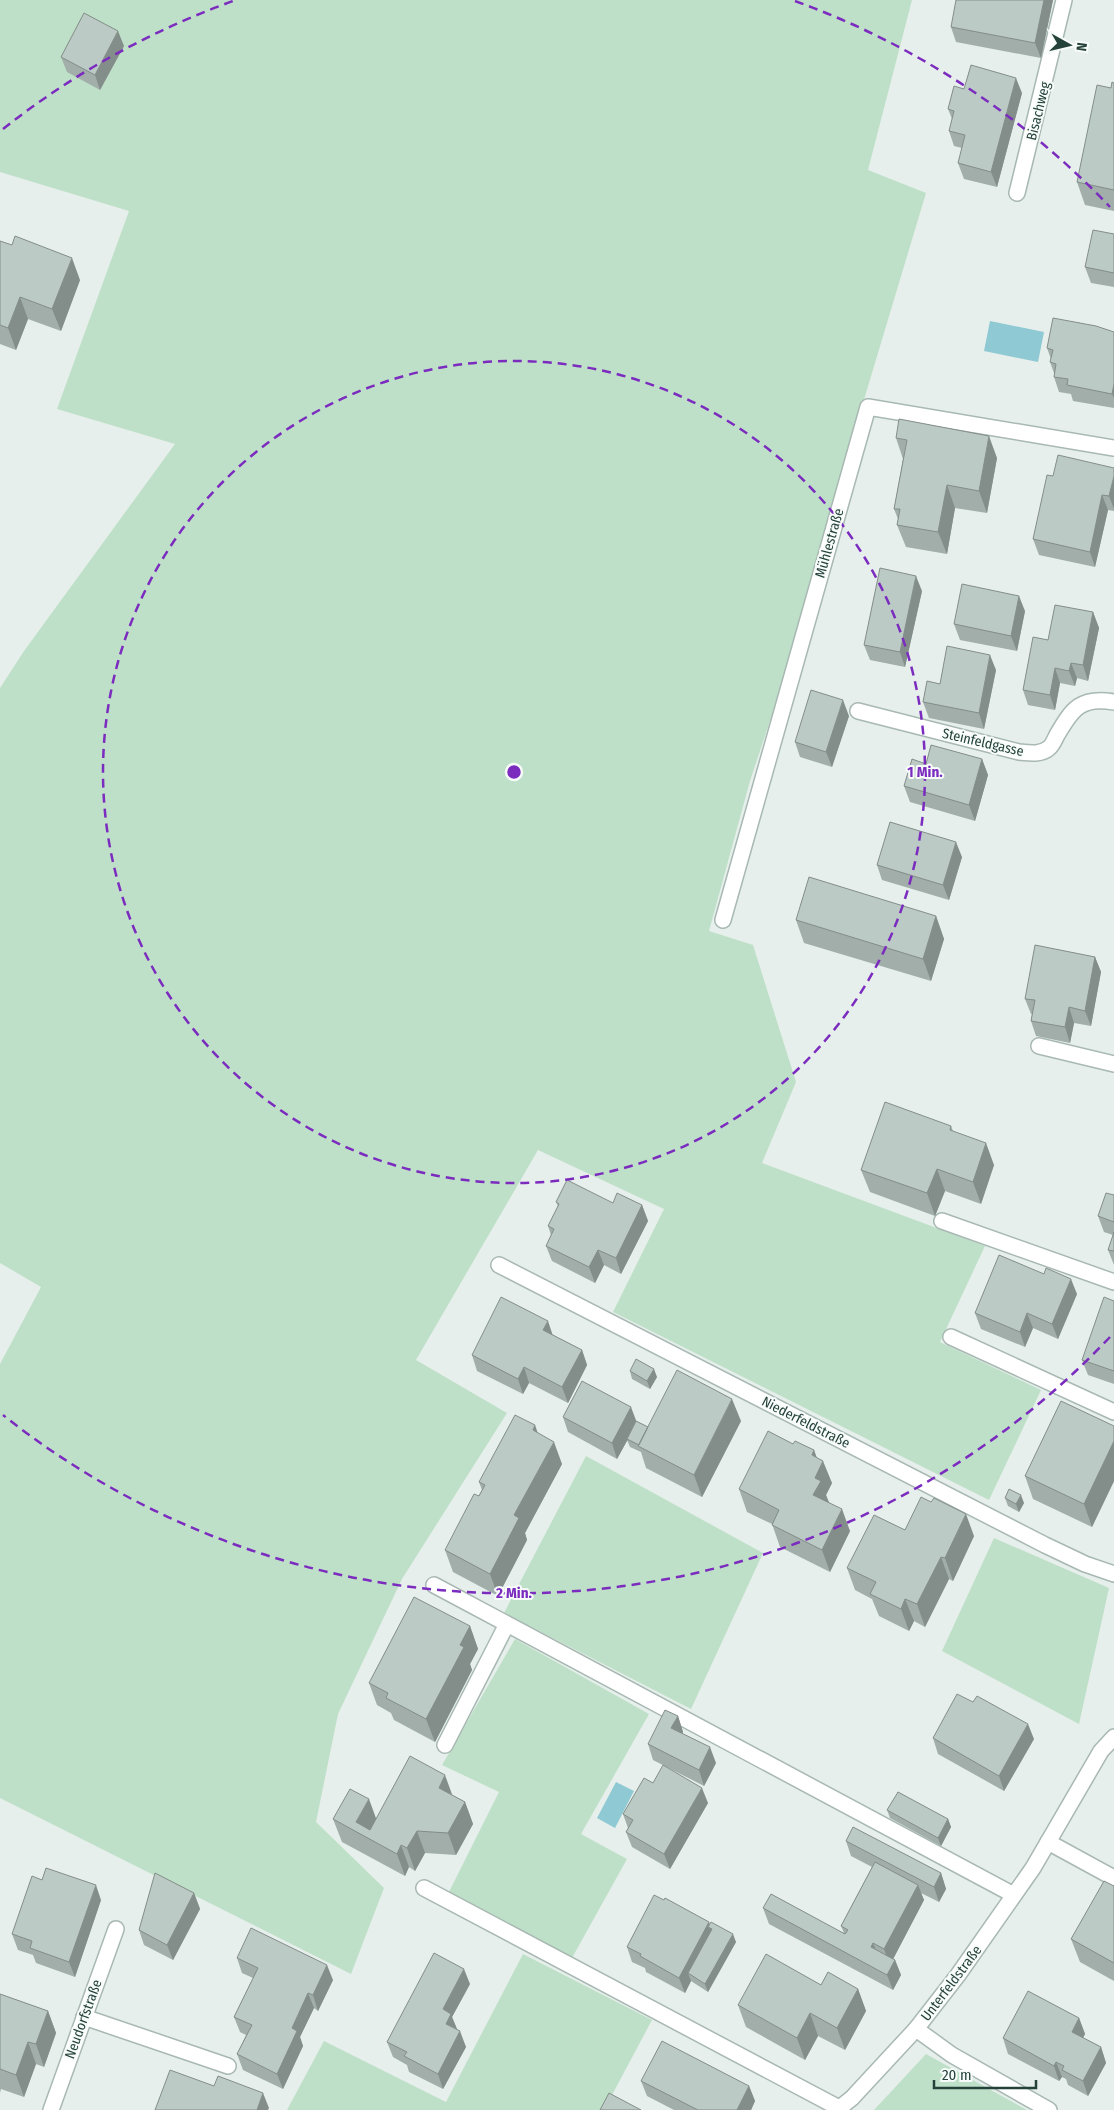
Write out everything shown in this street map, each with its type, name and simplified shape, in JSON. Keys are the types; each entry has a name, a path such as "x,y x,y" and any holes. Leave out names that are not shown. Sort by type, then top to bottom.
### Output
{"street":[{"name":"Bisachweg","path":"1017,193 1064,0"},
{"name":"Mühlestraße","path":"724,920 868,407 1114,448"},
{"name":"Steinfeldgasse","path":"858,711 1019,752 1037,753 1050,748 1070,712 1084,702 1102,700 1114,702"},
{"path":"1039,1046 1114,1064"},
{"path":"942,1221 1114,1282"},
{"name":"Niederfeldstraße","path":"499,1265 1045,1545 1085,1564 1114,1574"},
{"path":"951,1336 1114,1412"},
{"path":"434,1585 1014,1895"},
{"path":"445,1745 507,1624"},
{"name":"Unterfeldstraße","path":"838,2109 852,2098 916,2029 958,1975 1014,1895 1048,1842 1101,1751 1114,1737"},
{"path":"1048,1842 1114,1878"},
{"path":"424,1888 838,2109"},
{"name":"Neudorfstraße","path":"51,2110 116,1929"},
{"path":"84,2018 228,2066"},
{"path":"916,2029 952,2055 1049,2110"}],"green space":[{"path":"0,0 912,0 868,170 926,193 860,413 795,645 750,781 709,931 753,945 796,1082 762,1163 985,1246 940,1342 1041,1390 989,1500 613,1312 664,1209 538,1150 416,1360 507,1413 402,1579 338,1714 316,1822 384,1888 351,1974 0,1798 0,1364 41,1287 0,1263 0,688 24,651 175,444 57,409 129,211 0,172"},
{"path":"586,1456 763,1553 691,1709 504,1613"},
{"path":"994,1538 1109,1588 1079,1724 942,1651"},
{"path":"515,1639 649,1714 581,1834 627,1859 572,1958 449,1892 499,1792 442,1765"},
{"path":"523,1954 652,2020 604,2110 287,2110 324,2041 446,2102"},
{"path":"926,2054 1027,2110 874,2110"}],"water":[{"path":"990,321 1044,332 1038,362 984,351"},
{"path":"616,1782 634,1791 615,1828 597,1818"}],"building":[{"path":"956,0 1044,0 1035,43 951,27"},
{"path":"84,13 118,31 95,75 61,57"},
{"path":"971,65 1016,78 991,172 958,163 965,135 949,131 954,111 948,109 954,86 964,89"},
{"path":"1112,82 1114,83 1114,190 1077,182 1097,85 1111,88"},
{"path":"1093,230 1114,234 1114,273 1085,267"},
{"path":"15,236 72,258 52,309 20,297 8,328 0,325 0,241 12,245"},
{"path":"1053,318 1096,326 1114,332 1114,384 1112,394 1067,385 1068,379 1054,377 1056,364 1050,362 1053,350 1047,348"},
{"path":"899,419 989,436 979,491 947,485 938,532 897,525 900,509 894,509 907,440 896,438"},
{"path":"1058,455 1114,468 1109,496 1102,495 1090,552 1033,539 1047,475 1053,476"},
{"path":"880,568 916,576 900,652 864,645"},
{"path":"962,584 1019,596 1011,636 954,624"},
{"path":"1055,605 1093,612 1083,665 1071,663 1069,671 1055,668 1050,695 1023,690 1033,637 1048,640"},
{"path":"947,646 990,655 979,713 923,702 927,681 940,684"},
{"path":"811,690 843,700 826,752 795,742"},
{"path":"931,745 982,759 969,805 904,786 912,759 926,764"},
{"path":"890,822 956,842 943,885 877,865"},
{"path":"809,877 936,916 923,959 796,920"},
{"path":"1035,945 1095,957 1085,1011 1069,1007 1065,1027 1031,1021 1035,1000 1025,999"},
{"path":"885,1102 951,1126 950,1130 986,1143 973,1182 937,1169 927,1193 861,1170"},
{"path":"567,1180 613,1203 617,1193 642,1205 616,1258 598,1250 589,1267 546,1246 554,1229 548,1226 559,1204 556,1202"},
{"path":"1106,1193 1114,1195 1114,1222 1098,1216"},
{"path":"1114,1232 1114,1251 1108,1250"},
{"path":"999,1255 1044,1274 1046,1268 1071,1279 1052,1324 1027,1313 1020,1332 975,1313"},
{"path":"501,1297 548,1321 543,1330 582,1350 562,1387 524,1367 518,1379 472,1355"},
{"path":"1104,1297 1114,1301 1114,1371 1082,1360"},
{"path":"636,1359 654,1369 647,1381 630,1371"},
{"path":"677,1370 732,1399 694,1475 638,1446"},
{"path":"582,1381 631,1407 612,1443 563,1417"},
{"path":"1061,1401 1114,1426 1114,1441 1084,1504 1025,1476"},
{"path":"515,1415 535,1425 533,1430 554,1442 514,1515 519,1518 490,1574 445,1550 474,1494 479,1496 485,1485 479,1482"},
{"path":"636,1421 648,1427 639,1445 627,1439"},
{"path":"768,1431 793,1444 795,1441 814,1450 812,1455 823,1461 815,1478 821,1481 813,1495 842,1509 822,1550 772,1525 779,1510 739,1489"},
{"path":"1009,1489 1021,1495 1016,1504 1005,1498"},
{"path":"921,1497 931,1502 934,1498 966,1514 945,1558 941,1557 917,1604 905,1599 901,1609 870,1594 876,1582 847,1568 874,1515 905,1530"},
{"path":"414,1597 470,1626 460,1645 464,1647 426,1719 386,1698 388,1693 369,1683"},
{"path":"957,1694 973,1702 977,1696 1028,1724 999,1776 933,1738"},
{"path":"665,1710 678,1716 671,1728 710,1747 699,1770 648,1744"},
{"path":"410,1756 445,1775 439,1788 465,1802 448,1833 417,1831 407,1848 401,1845 397,1854 333,1819 350,1789 369,1799 356,1822 370,1830"},
{"path":"663,1765 702,1788 664,1854 626,1832 633,1820 623,1814 644,1778 653,1783"},
{"path":"898,1792 948,1819 938,1838 887,1810"},
{"path":"853,1827 941,1873 934,1887 846,1841"},
{"path":"875,1862 918,1885 884,1949 873,1943 871,1947 895,1960 887,1975 763,1908 771,1894 845,1934 848,1930 841,1926"},
{"path":"46,1868 96,1885 69,1962 30,1948 32,1941 12,1934 32,1876 42,1880"},
{"path":"155,1873 194,1893 167,1945 139,1930"},
{"path":"1104,1881 1114,1886 1114,1963 1071,1939"},
{"path":"654,1895 664,1900 665,1898 709,1922 679,1978 627,1947"},
{"path":"711,1922 733,1934 705,1984 688,1973 712,1929 708,1927"},
{"path":"251,1928 327,1965 313,1995 308,1993 292,2028 297,2031 277,2074 237,2054 252,2025 234,2017 258,1968 237,1958"},
{"path":"434,1953 464,1969 443,2009 451,2014 446,2024 460,2031 438,2074 404,2056 407,2052 387,2042"},
{"path":"766,1954 821,1985 828,1972 858,1989 837,2028 810,2013 797,2038 738,2005"},
{"path":"1028,1991 1079,2018 1072,2032 1101,2047 1083,2081 1062,2070 1064,2066 1056,2062 1054,2066 1003,2038"},
{"path":"0,1994 48,2011 36,2044 28,2042 16,2075 0,2069"},
{"path":"662,2041 749,2086 737,2110 698,2110 641,2081"},
{"path":"170,2070 214,2086 218,2076 263,2093 257,2110 155,2110"},
{"path":"609,2093 641,2110 600,2110"}]}
